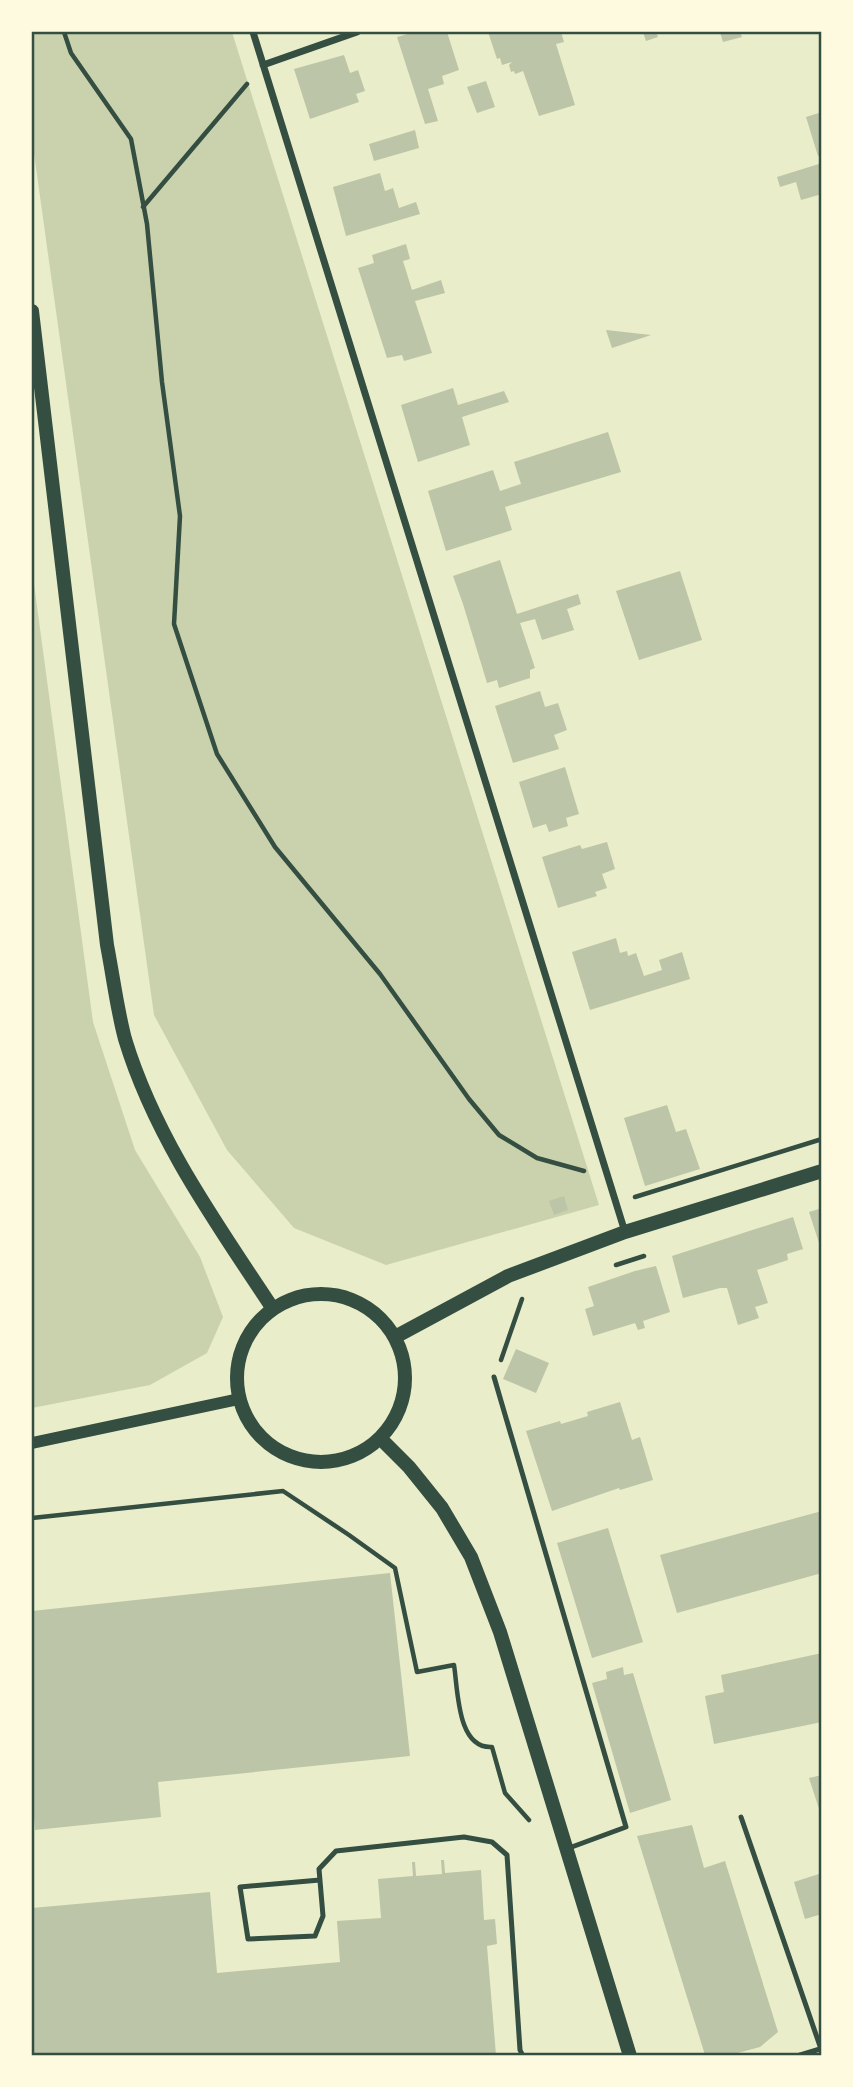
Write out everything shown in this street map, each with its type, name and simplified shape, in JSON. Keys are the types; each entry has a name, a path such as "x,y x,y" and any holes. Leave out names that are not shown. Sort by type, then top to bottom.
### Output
{"main road":[{"path":"32,311 107,945 125,1039 159,1127 273,1309"},
{"path":"395,1337 508,1276 625,1233 821,1171"},
{"path":"321,1294 343,1297 364,1305 382,1319 395,1337 403,1358 406,1379 403,1401 394,1422 381,1439 363,1452 343,1460 321,1463 300,1460 279,1452 262,1439 248,1422 239,1399 236,1380 238,1359 246,1338 273,1309 298,1297 321,1294"},
{"path":"381,1439 409,1467 442,1508 471,1557 500,1632 631,2056"}],"street":[{"path":"253,32 625,1233"},
{"path":"263,65 357,32"},
{"path":"32,1443 239,1399"}],"lane":[{"path":"494,1377 626,1826 567,1849"},
{"path":"741,1817 821,2050 797,2056"},
{"path":"320,1880 240,1887 248,1939 315,1936 323,1916 320,1880 319,1868 336,1851 464,1837 492,1842 507,1856 520,2050 523,2056"}],"path":[{"path":"64,32 71,52 131,139 144,207 162,382 180,516 174,624 217,754 275,847 380,974 469,1099 499,1135 537,1158 609,1178"},
{"path":"144,207 263,65"},
{"path":"617,1203 821,1139"},
{"path":"610,1268 648,1254"},
{"path":"494,1377 522,1298"},
{"path":"32,1518 283,1491 395,1568 417,1672 454,1665 463,1722 468,1735 483,1748 492,1747 505,1793 528,1817 532,1828"}],"green space":[{"path":"32,32 232,32 599,1205 386,1265 294,1228 227,1150 154,1015 32,139"},
{"path":"32,569 93,1022 135,1150 200,1257 223,1317 207,1353 150,1385 32,1408"}],"building":[{"path":"415,32 447,32 459,70 442,76 444,84 428,89 438,121 425,124 397,37"},
{"path":"488,32 561,32 564,42 556,44 575,105 539,116 523,71 515,74 514,71 511,72 509,65 512,62 502,65 500,58 497,59"},
{"path":"643,32 656,32 658,37 646,41"},
{"path":"720,32 740,32 742,37 723,42"},
{"path":"344,55 350,73 358,70 365,91 356,94 359,102 310,119 294,69"},
{"path":"486,81 495,107 477,113 467,87"},
{"path":"822,112 822,155 818,156 806,117"},
{"path":"415,130 419,148 374,161 369,144"},
{"path":"822,163 822,194 801,200 796,182 780,187 777,177"},
{"path":"380,173 385,191 393,188 399,208 416,202 420,214 346,236 333,187"},
{"path":"406,244 410,259 403,261 412,290 441,280 445,293 415,301 432,353 404,361 402,355 387,358 358,268 374,263 372,255"},
{"path":"606,330 651,335 612,348"},
{"path":"453,388 458,405 504,391 509,402 462,417 470,445 418,462 401,405"},
{"path":"608,432 621,472 505,507 512,530 446,551 428,491 493,470 500,491 521,484 514,462"},
{"path":"500,560 517,614 578,594 581,604 567,609 574,630 542,640 535,619 520,623 535,668 530,670 530,678 499,688 497,680 487,683 453,576"},
{"path":"680,571 702,640 639,660 616,591"},
{"path":"540,691 545,707 558,703 567,730 554,735 559,749 513,763 495,706"},
{"path":"565,767 579,814 566,818 568,826 549,832 546,824 533,828 519,782"},
{"path":"607,842 615,869 602,874 607,888 595,892 597,896 558,908 542,857 580,845 582,849"},
{"path":"616,938 620,953 627,951 628,956 636,953 644,976 662,970 659,960 682,952 690,979 590,1010 572,952"},
{"path":"667,1105 676,1132 686,1129 700,1169 645,1186 624,1118"},
{"path":"564,1196 568,1210 554,1215 549,1201"},
{"path":"822,1208 822,1249 821,1249 809,1212"},
{"path":"793,1217 803,1249 787,1254 788,1260 757,1270 768,1303 755,1307 759,1318 738,1325 727,1288 683,1298 672,1256"},
{"path":"656,1266 670,1312 643,1321 645,1328 638,1330 635,1323 593,1336 585,1309 594,1306 588,1287"},
{"path":"516,1349 549,1363 536,1393 503,1379"},
{"path":"620,1402 632,1440 640,1437 653,1480 620,1490 619,1488 552,1511 526,1431 588,1416 587,1412"},
{"path":"822,1511 822,1573 677,1613 660,1555"},
{"path":"608,1528 643,1642 592,1658 557,1543"},
{"path":"390,1573 410,1756 158,1782 161,1817 35,1830 32,1790 32,1611"},
{"path":"822,1653 822,1722 714,1744 705,1696 724,1692 721,1675"},
{"path":"623,1667 624,1675 633,1673 671,1800 630,1813 592,1683 607,1679 606,1672"},
{"path":"822,1775 822,1815 821,1815 809,1778"},
{"path":"692,1825 704,1868 725,1861 778,2032 760,2047 730,2055 705,2055 637,1836"},
{"path":"441,1860 444,1860 445,1873 481,1870 484,1920 495,1919 497,1944 487,1946 496,2055 32,2055 32,1908 210,1892 217,1973 340,1962 337,1921 381,1918 378,1879 413,1876 412,1862 415,1862 416,1876 442,1874"},
{"path":"822,1873 822,1914 805,1919 794,1882"}]}
